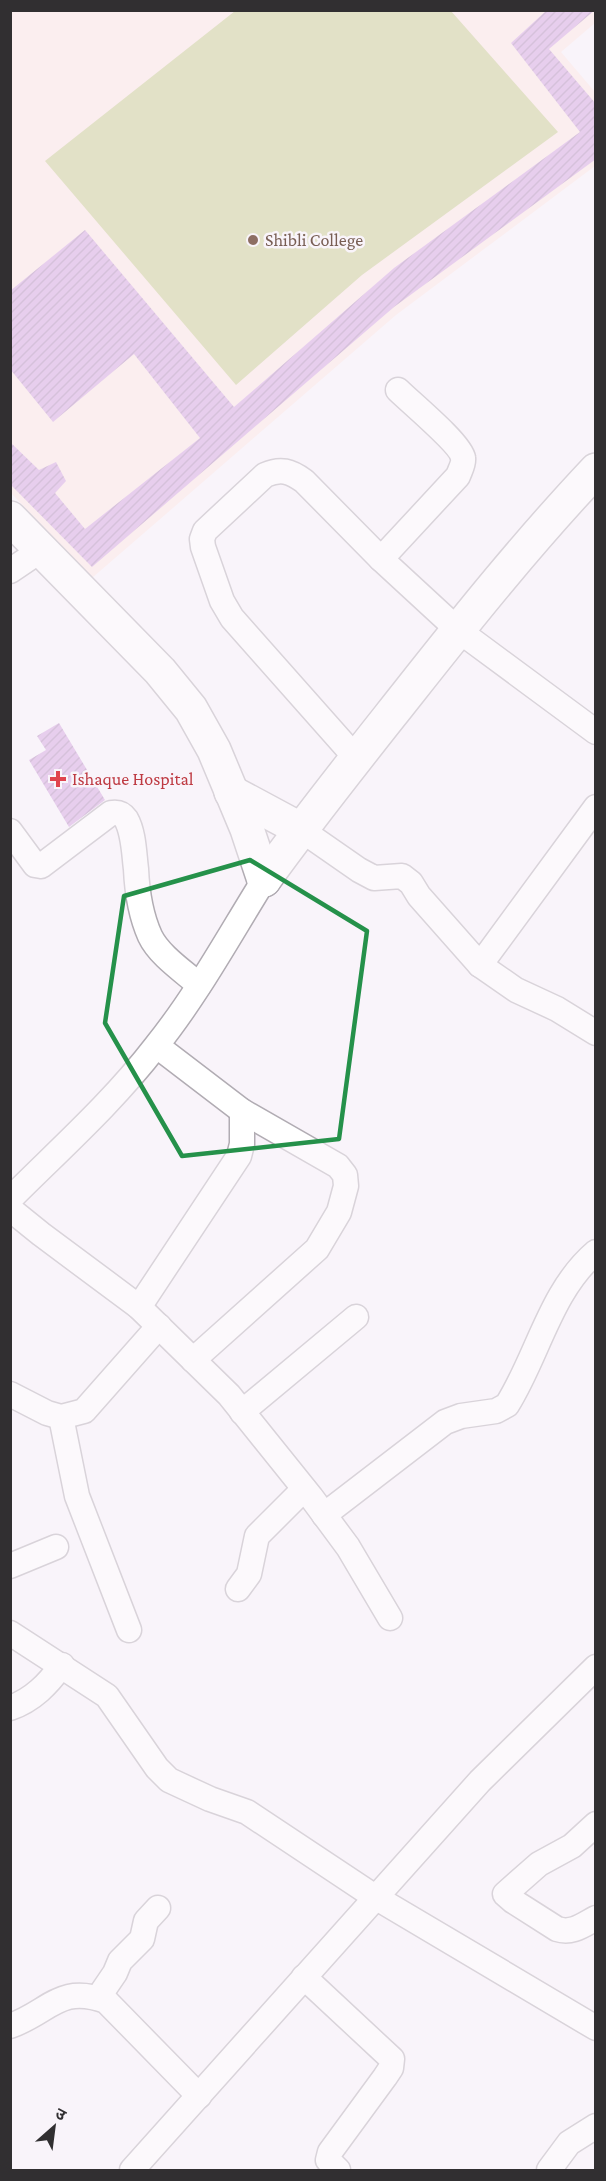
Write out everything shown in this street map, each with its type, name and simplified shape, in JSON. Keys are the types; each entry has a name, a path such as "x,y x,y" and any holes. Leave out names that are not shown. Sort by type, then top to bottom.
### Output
{"highway":[{"path":"264,880 300,829 458,630 556,512 596,470"},
{"path":"10,518 160,671 191,709 214,750 247,829 264,880"},
{"path":"231,792 300,829"}],"street":[{"path":"381,559 458,476 462,466 463,456 455,444 398,390"},
{"path":"356,758 232,618 222,601 203,547 202,539 205,531 265,475 277,470 291,472 304,481 381,559 458,630 596,732"},
{"path":"10,571 41,550"},
{"path":"480,964 596,807"},
{"path":"10,831 35,865 41,866 111,813 122,814 128,821 138,887 150,936 156,946 198,985"},
{"path":"300,829 374,878 402,876 411,883 419,896 480,964 516,990 557,1009 596,1033"},
{"path":"10,1199 114,1095 157,1046 264,880"},
{"path":"157,1046 242,1112 338,1166 345,1175 346,1186 339,1212 317,1249 194,1360"},
{"path":"139,1306 239,1156 242,1144 242,1112"},
{"path":"10,1209 139,1306 229,1395 348,1547 390,1618"},
{"path":"324,1515 445,1422 461,1416 496,1411 507,1405 566,1287 580,1265 596,1252"},
{"path":"242,1412 356,1317"},
{"path":"10,1394 47,1413 61,1417 84,1410 159,1326"},
{"path":"61,1417 77,1496 129,1630"},
{"path":"238,1589 249,1574 257,1536 304,1489"},
{"path":"10,1566 56,1547"},
{"path":"10,1633 62,1665 111,1700 157,1768 169,1780 210,1799 247,1812 375,1897 596,2028"},
{"path":"10,1708 41,1690 62,1665"},
{"path":"132,2170 480,1781 596,1667"},
{"path":"596,1824 572,1846 539,1864 506,1894 513,1901 563,1931 578,1928 596,1918"},
{"path":"98,1998 115,1973 120,1960 144,1936 146,1921 158,1908"},
{"path":"304,1977 392,2059 391,2068 330,2152 328,2160 338,2170"},
{"path":"10,2026 62,1998 87,1995 98,1998 115,2008 199,2096"},
{"path":"549,2170 569,2143 596,2126"}],"highlighted area":[{"path":"250,860 367,931 339,1139 182,1156 105,1023 124,896"}],"shaded area":[{"name":"Shibli College","path":"11,11 595,11 595,23 561,52 595,92 595,166 396,315 92,578 11,493"}],"green space":[{"path":"235,11 451,11 558,132 362,275 236,385 45,161"}],"building":[{"path":"547,10 595,10 549,49 596,104 596,159 394,307 92,567 10,484 10,442 39,470 56,462 66,481 55,493 85,529 200,438 134,354 53,422 10,369 10,291 85,230 234,407 394,268 580,132 511,43"},
{"path":"59,723 105,800 69,827 29,760 46,750 37,736"}],"place":[{"name":"Shibli College","path":"253,240"},
{"name":"Ishaque Hospital","path":"58,779"}]}
